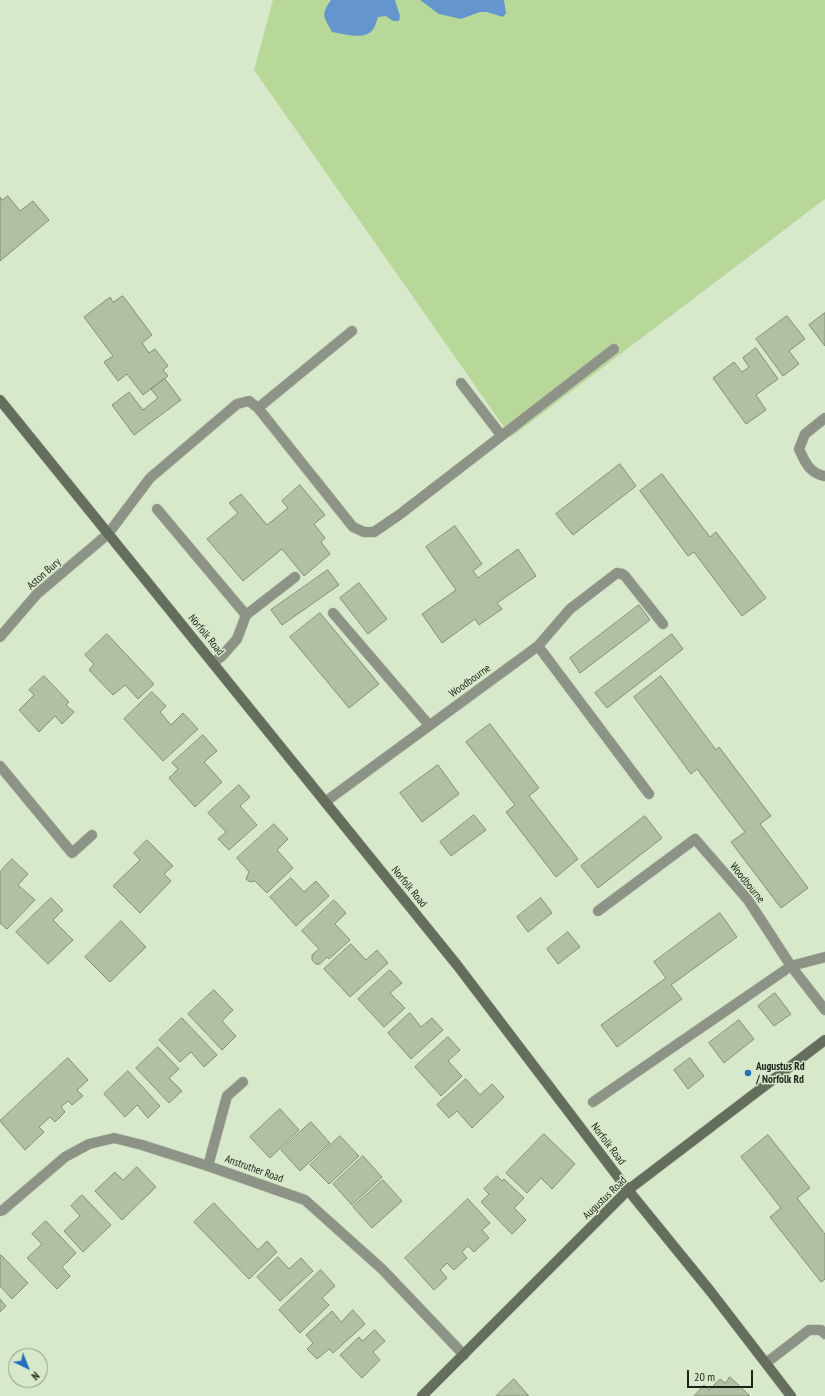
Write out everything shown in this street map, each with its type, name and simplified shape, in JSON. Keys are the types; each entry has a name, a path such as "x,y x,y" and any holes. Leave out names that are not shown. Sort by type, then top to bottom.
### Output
{"main road":[{"name":"Norfolk Road","path":"0,400 457,965 628,1190 655,1221 791,1396"},
{"name":"Augustus Road","path":"422,1396 628,1190 825,1040"}],"street":[{"path":"352,332 258,408 353,527 364,532 374,532 399,515 614,348"},
{"path":"461,382 501,436"},
{"name":"Aston Bury","path":"0,637 37,594 108,534 150,478 237,404 249,401 258,408"},
{"path":"825,418 805,434 799,449 805,464 818,475 825,476"},
{"path":"157,509 246,615"},
{"name":"Woodbourne","path":"325,802 538,646 570,609 617,574 622,574 625,576 663,624"},
{"path":"213,663 222,656 237,639 246,615 295,577"},
{"path":"333,613 429,725"},
{"path":"538,646 649,794"},
{"path":"0,766 72,853 92,835"},
{"name":"Woodbourne","path":"598,912 695,839 748,900 791,966 825,1010"},
{"path":"592,1102 791,966 825,957"},
{"path":"208,1166 227,1096 243,1082"},
{"name":"Anstruther Road","path":"0,1211 65,1157 89,1144 114,1138 142,1145 208,1166 305,1200 382,1269 464,1355"},
{"path":"766,1363 809,1330 821,1330 825,1334"}],"green space":[{"path":"273,0 825,0 825,199 511,437 254,70"}],"water":[{"path":"331,0 395,0 400,16 399,21 393,21 386,16 378,17 372,31 367,34 356,36 332,32 324,16 325,10"},
{"path":"420,0 504,0 506,13 503,17 487,12 480,12 461,19 439,14"}],"building":[{"path":"8,196 20,211 33,201 49,220 0,261 0,197 2,200"},
{"path":"123,296 152,335 142,343 149,353 155,349 168,366 163,370 168,376 143,395 127,374 118,381 104,362 113,356 84,317 110,297 113,302"},
{"path":"825,313 825,346 809,325"},
{"path":"787,316 805,339 789,351 799,364 783,376 756,339"},
{"path":"756,348 778,379 756,395 766,410 746,424 713,378 734,362 742,372 749,367 743,358"},
{"path":"165,379 181,400 134,435 112,405 129,392 143,410 158,398 151,389"},
{"path":"620,464 636,486 573,535 556,514"},
{"path":"662,474 710,537 716,532 766,598 742,616 694,552 688,556 640,491"},
{"path":"300,485 325,515 314,524 325,538 321,542 330,554 304,576 282,549 243,581 207,539 238,513 229,503 241,494 267,525 288,508 282,501"},
{"path":"455,526 482,564 473,571 478,578 518,549 536,576 497,603 502,609 479,625 475,619 442,643 422,614 456,590 426,547"},
{"path":"328,570 339,585 282,625 271,610"},
{"path":"359,583 387,619 368,634 340,598"},
{"path":"639,605 650,620 580,673 570,658"},
{"path":"320,613 379,684 349,708 290,637"},
{"path":"107,634 154,684 138,699 125,685 113,695 89,670 94,664 85,655"},
{"path":"672,634 683,649 607,708 595,693"},
{"path":"44,676 69,702 66,705 74,712 62,724 55,716 39,732 19,710 34,695 29,690"},
{"path":"661,676 716,750 719,747 771,816 760,824 808,888 781,908 731,842 745,832 697,769 691,774 634,697"},
{"path":"152,692 166,706 160,712 171,725 183,713 198,729 163,761 124,719"},
{"path":"490,724 539,788 529,796 578,859 556,877 506,812 515,805 466,742"},
{"path":"203,735 217,751 204,762 222,782 195,807 169,778 178,769 172,763"},
{"path":"438,765 459,794 422,822 400,793"},
{"path":"239,785 250,797 240,806 257,825 229,850 218,839 226,832 208,813"},
{"path":"474,815 486,830 451,856 440,842"},
{"path":"645,816 662,838 598,888 581,866"},
{"path":"274,824 288,839 277,850 293,868 267,893 255,881 250,882 246,879 249,872 237,858"},
{"path":"147,840 173,866 164,874 171,881 140,913 113,886 140,860 134,853"},
{"path":"12,859 28,874 18,885 35,900 7,929 0,923 0,872"},
{"path":"291,878 304,892 316,881 329,896 296,926 270,897"},
{"path":"51,898 63,910 53,920 73,940 48,964 16,932"},
{"path":"541,898 552,913 528,932 517,917"},
{"path":"334,900 346,913 335,924 350,940 329,959 327,957 320,964 316,964 312,960 312,955 319,949 302,931"},
{"path":"720,913 737,937 671,985 682,999 617,1047 601,1025 666,978 654,962"},
{"path":"121,921 146,947 110,982 85,957"},
{"path":"568,932 580,947 558,964 547,949"},
{"path":"351,944 366,960 377,950 388,963 350,997 324,969"},
{"path":"390,970 402,983 390,993 405,1008 384,1027 358,999"},
{"path":"214,990 233,1010 222,1021 236,1036 222,1050 188,1014"},
{"path":"775,993 791,1014 774,1026 758,1006"},
{"path":"410,1013 421,1027 432,1018 443,1030 411,1059 388,1033"},
{"path":"182,1018 217,1055 204,1067 191,1052 180,1062 159,1040"},
{"path":"739,1020 754,1039 724,1063 709,1043"},
{"path":"448,1037 460,1050 448,1061 462,1076 441,1096 415,1067"},
{"path":"158,1047 179,1069 169,1078 182,1091 169,1103 136,1068"},
{"path":"68,1058 88,1080 77,1090 83,1096 72,1105 68,1101 61,1107 65,1112 55,1122 50,1117 39,1127 44,1132 25,1150 0,1121"},
{"path":"690,1058 704,1076 688,1089 674,1070"},
{"path":"128,1071 160,1106 148,1118 137,1105 125,1117 104,1094"},
{"path":"466,1079 480,1095 492,1084 504,1097 472,1128 457,1111 449,1118 437,1105"},
{"path":"280,1109 299,1130 270,1158 250,1137"},
{"path":"311,1122 330,1143 300,1171 281,1150"},
{"path":"544,1134 575,1164 552,1189 541,1178 527,1193 506,1173"},
{"path":"768,1135 810,1188 797,1198 825,1234 825,1279 821,1282 770,1217 781,1208 741,1157"},
{"path":"340,1136 359,1156 329,1184 310,1165"},
{"path":"363,1156 382,1177 352,1205 333,1184"},
{"path":"137,1167 156,1187 122,1220 95,1191 115,1172 123,1180"},
{"path":"497,1176 502,1181 504,1179 524,1198 514,1208 526,1220 512,1234 481,1202 489,1194 484,1189"},
{"path":"383,1180 402,1201 372,1228 353,1207"},
{"path":"82,1195 111,1225 83,1252 64,1231 80,1216 71,1206"},
{"path":"468,1199 490,1223 482,1230 489,1238 474,1252 468,1246 462,1252 467,1258 454,1270 447,1263 440,1270 447,1278 434,1290 405,1258"},
{"path":"214,1203 258,1250 267,1241 277,1252 249,1279 194,1222"},
{"path":"46,1221 76,1253 62,1267 70,1276 57,1289 27,1258 42,1244 32,1234"},
{"path":"1,1255 28,1283 12,1299 0,1286"},
{"path":"278,1257 289,1269 301,1258 313,1271 280,1301 257,1277"},
{"path":"321,1270 335,1286 322,1298 329,1305 300,1333 279,1310"},
{"path":"0,1299 6,1306 0,1312"},
{"path":"353,1310 365,1324 333,1353 329,1349 317,1359 307,1349 313,1343 306,1335 332,1311 341,1322"},
{"path":"375,1330 385,1341 373,1352 380,1360 362,1378 340,1355 359,1337 362,1341"},
{"path":"730,1377 750,1396 694,1396 704,1385 709,1390 720,1379 725,1383"},
{"path":"514,1379 529,1396 496,1396"}],"place":[{"name":"Augustus Rd / Norfolk Rd","path":"748,1073"}]}
